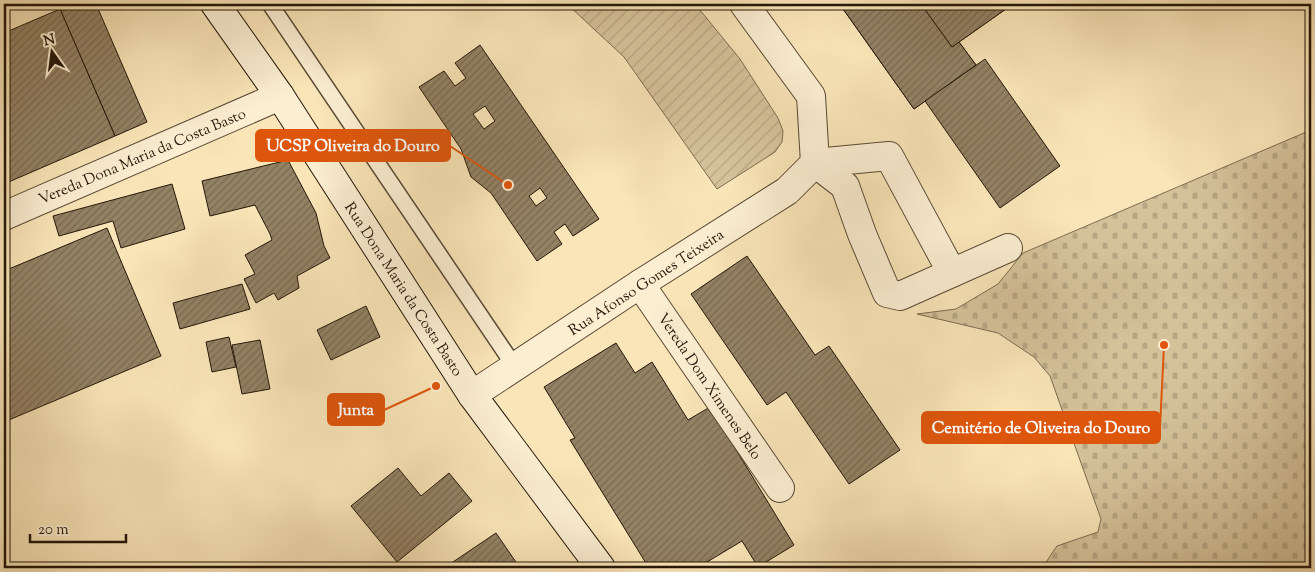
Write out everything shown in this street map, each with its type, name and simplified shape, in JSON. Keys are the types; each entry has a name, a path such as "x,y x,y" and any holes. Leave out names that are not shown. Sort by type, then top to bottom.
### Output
{"street":[{"name":"Rua Dona Maria da Costa Basto","path":"215,4 280,96 472,395 601,568"},
{"path":"744,4 811,96 814,163"},
{"name":"Vereda Dona Maria da Costa Basto","path":"4,216 280,96"},
{"path":"814,163 889,156 952,273"},
{"name":"Rua Afonso Gomes Teixeira","path":"472,395 640,284 787,191 814,163"},
{"path":"814,163 845,186 862,234 888,293 900,296 1008,248"},
{"name":"Vereda Dom Ximenes Belo","path":"640,284 780,488"}],"lane":[{"path":"270,4 515,366"}],"green space":[{"path":"567,4 695,4 740,59 778,118 783,131 782,142 775,152 717,189 624,57"},
{"path":"1311,130 1311,568 1042,568 1057,546 1098,532 1101,519 1050,376 1034,357 998,333 917,314 956,309 998,284 1023,253"}],"building":[{"path":"71,4 96,4 147,122 115,136 60,9"},
{"path":"844,4 1013,4 959,42 976,65 914,109 841,6"},
{"path":"844,4 921,4 952,47 959,42 976,65 914,109 841,6"},
{"path":"921,4 1013,4 952,47"},
{"path":"60,9 115,136 4,184 4,33"},
{"path":"480,45 599,219 573,236 565,224 554,232 562,244 537,261 491,193 471,177 461,149 419,87 444,71 455,86 466,78 455,63","holes":["485,106 495,121 484,129 473,114","540,188 547,198 536,206 529,196"]},
{"path":"985,59 1060,166 1000,208 925,101"},
{"path":"288,160 316,213 324,246 330,258 297,276 299,288 278,300 274,293 256,303 244,279 255,274 245,255 272,240 270,234 255,205 210,216 202,181"},
{"path":"172,184 185,229 121,248 113,221 59,236 53,216"},
{"path":"107,228 161,356 4,422 4,271"},
{"path":"747,256 815,355 829,346 900,450 849,484 786,392 767,405 691,294"},
{"path":"242,284 250,309 180,329 173,303"},
{"path":"366,306 380,337 331,360 317,330"},
{"path":"229,337 236,367 212,372 206,342"},
{"path":"260,340 270,389 242,394 232,345"},
{"path":"616,343 635,373 652,362 688,420 710,407 794,545 758,567 742,541 697,568 649,568 570,440 575,438 544,387"},
{"path":"398,468 421,496 449,473 472,501 397,562 351,506"},
{"path":"496,533 520,568 444,568"}],"place":[{"name":"UCSP Oliveira do Douro","path":"508,185"},
{"name":"Cemitério de Oliveira do Douro","path":"1164,345"},
{"name":"Junta","path":"436,386"}]}
